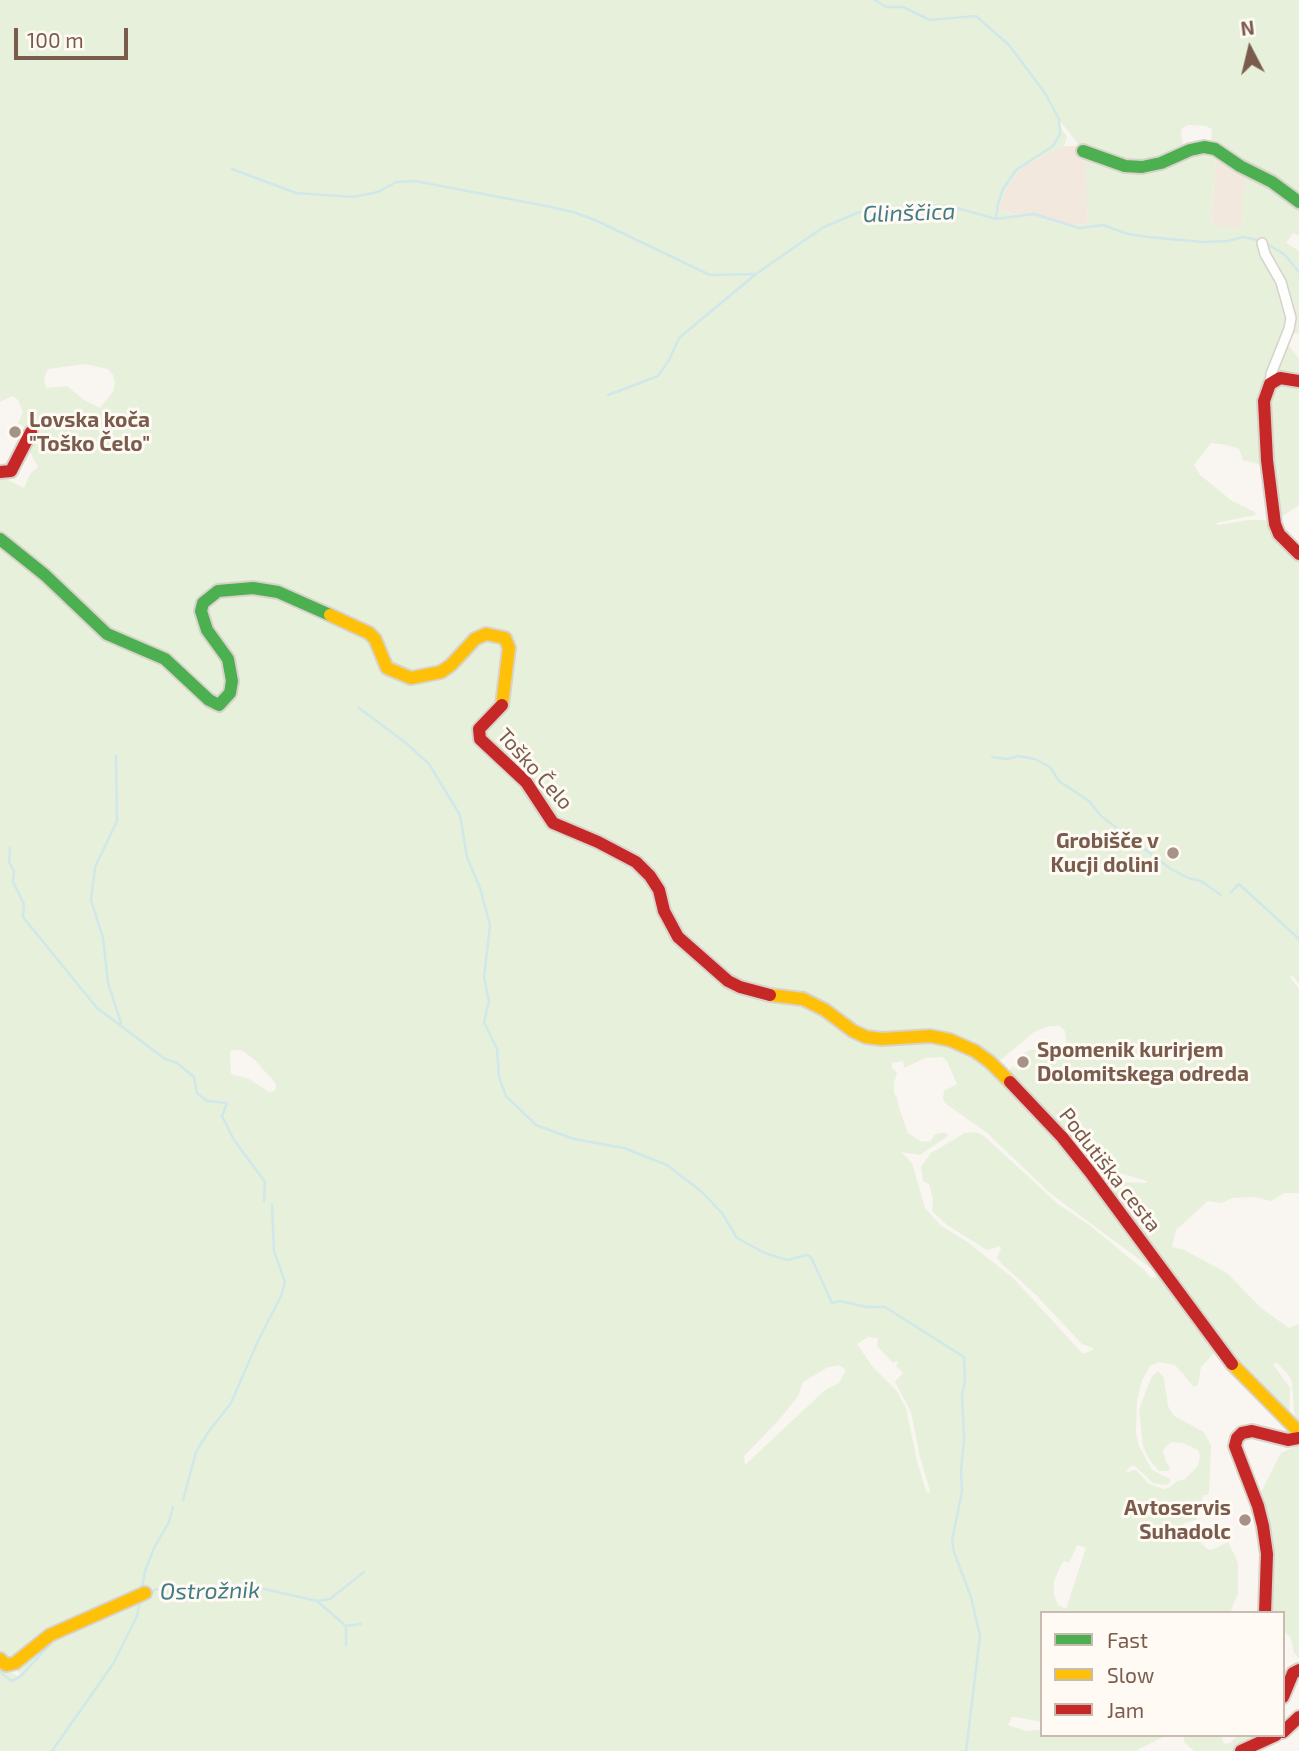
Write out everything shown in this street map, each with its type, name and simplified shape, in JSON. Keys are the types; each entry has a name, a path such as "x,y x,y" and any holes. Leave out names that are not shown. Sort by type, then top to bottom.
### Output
{"street":[{"path":"1083,151 1125,166 1142,167 1161,163 1190,150 1204,147 1216,149 1240,166 1278,185 1299,202"},
{"path":"1262,243 1265,246 1265,254 1281,282 1291,318 1264,401 1264,435 1275,524 1279,534 1299,554"},
{"path":"1269,384 1280,378 1299,381"},
{"path":"0,472 11,471 31,432"},
{"name":"Toško Čelo","path":"0,539 45,575 107,634 165,659 209,700 219,705 230,693 232,681 228,659 208,630 201,611 203,603 218,591 253,588 278,592 299,600 369,633 375,639 387,668 411,678 441,672 475,639 486,634 505,638 509,648 504,695 500,707 479,729 480,739 526,782 553,823 626,855 650,876"},
{"name":"Podutiška cesta","path":"650,876 659,890 664,911 678,937 728,981 759,993 803,999 866,1037 882,1040 930,1036 950,1040 975,1051 990,1062 1062,1137 1090,1172 1227,1359 1299,1432"},
{"path":"1265,1611 1267,1554 1263,1526 1235,1446 1242,1433 1252,1432 1288,1440 1299,1438"},
{"path":"0,1659 6,1665 15,1663 50,1634 145,1594"},
{"path":"1285,1692 1293,1673 1299,1670"},
{"path":"1285,1730 1299,1717"},
{"path":"1241,1751 1272,1737"}],"shaded area":[{"path":"1064,146 1080,146 1086,158 1088,223 1075,227 1002,211 999,208 1015,174 1027,164"},
{"path":"1216,154 1246,167 1242,228 1211,227"}],"green space":[{"path":"0,0 1299,0 1299,201 1216,154 1211,226 1242,227 1245,172 1299,205 1299,236 1293,233 1286,243 1299,251 1299,334 1292,333 1286,342 1299,359 1299,378 1270,373 1266,466 1243,460 1239,449 1211,443 1194,465 1200,475 1232,501 1256,515 1215,523 1218,525 1265,520 1299,557 1299,984 1292,975 1290,977 1299,989 1299,1193 1284,1193 1271,1201 1254,1197 1232,1198 1221,1203 1208,1201 1176,1230 1172,1247 1184,1250 1227,1273 1261,1308 1289,1328 1299,1324 1299,1426 1295,1422 1292,1381 1286,1372 1277,1363 1273,1364 1290,1388 1289,1415 1241,1368 1106,1186 1112,1183 1121,1188 1124,1187 1123,1182 1147,1181 1102,1168 1084,1145 1081,1147 1095,1166 1094,1171 1008,1076 1012,1066 1019,1071 1027,1063 1021,1055 1029,1050 1058,1052 1067,1049 1065,1031 1060,1026 1049,1026 1034,1032 997,1063 916,1033 865,1033 836,1014 739,984 680,933 654,873 555,819 483,735 484,729 504,709 513,651 490,629 437,671 412,675 387,663 380,639 326,609 235,585 197,606 223,663 227,682 222,699 215,700 196,678 106,629 0,536 0,476 24,488 30,474 38,467 29,450 36,435 30,428 18,423 23,412 18,400 13,396 0,402","holes":["1060,121 1080,146 1085,158 1088,223 1075,227 1001,211 999,208 1015,174 1027,164 1064,146 1067,137 1058,123","1188,125 1212,129 1211,145 1187,160 1181,135 1182,128","85,364 108,369 115,383 113,392 100,408 84,400 67,386 46,388 44,378 48,369"]},
{"path":"1273,384 1299,384 1299,505 1277,520 1266,416"},
{"path":"0,544 85,620 169,666 212,708 236,682 209,624 206,608 211,600 235,591 277,596 359,632 373,643 380,666 440,678 480,639 503,641 506,651 497,704 474,728 522,783 536,806 630,862 654,890 659,910 719,979 817,1009 856,1036 939,1041 978,1057 1051,1130 1157,1269 1155,1271 1051,1194 986,1132 946,1104 943,1099 944,1091 957,1084 947,1061 942,1057 925,1058 904,1068 903,1061 892,1063 892,1068 897,1073 894,1094 908,1133 922,1142 931,1141 934,1135 941,1133 947,1133 948,1136 920,1155 901,1152 912,1163 925,1208 940,1225 969,1243 1014,1279 1083,1354 1093,1350 1082,1344 1036,1295 1000,1262 997,1257 1000,1246 987,1250 947,1225 932,1211 933,1199 929,1184 923,1181 921,1167 931,1153 965,1133 976,1132 984,1136 1058,1204 1088,1224 1151,1278 1161,1279 1215,1352 1201,1367 1198,1385 1194,1387 1175,1365 1159,1362 1150,1366 1142,1380 1137,1401 1136,1433 1139,1446 1152,1470 1170,1479 1170,1483 1153,1483 1135,1466 1126,1471 1128,1473 1136,1470 1149,1484 1164,1489 1185,1479 1198,1466 1198,1450 1183,1443 1171,1442 1163,1450 1170,1467 1168,1471 1159,1471 1143,1446 1139,1410 1151,1378 1158,1371 1164,1378 1168,1406 1174,1416 1204,1432 1211,1446 1209,1492 1203,1495 1200,1515 1196,1520 1183,1523 1186,1530 1193,1529 1207,1549 1212,1550 1228,1542 1238,1568 1238,1593 1231,1611 1040,1611 1040,1722 1012,1717 1008,1725 1026,1731 1040,1730 1040,1737 1163,1737 1135,1751 0,1751 0,1663 17,1676 20,1674 0,1652","holes":["232,1050 243,1051 255,1060 276,1084 275,1091 269,1092 249,1079 231,1074","868,1337 878,1338 877,1346 893,1363 898,1363 896,1366 903,1373 895,1382 911,1412 929,1493 926,1491 917,1461 906,1408 896,1390 872,1366 857,1344","839,1365 846,1370 839,1383 825,1390 745,1465 744,1456 798,1396 803,1382 828,1367","1077,1545 1086,1548 1066,1609 1058,1605 1054,1595 1054,1581 1064,1561 1069,1563"]},
{"path":"1299,1445 1299,1658 1294,1653 1291,1638 1285,1632 1285,1611 1272,1611 1270,1608 1261,1492 1281,1453"},
{"path":"1184,1737 1222,1737 1224,1744 1230,1743 1236,1737 1264,1737 1232,1751 1194,1751 1184,1742"}],"waterway":[{"path":"875,0 886,7 903,7 930,20 976,16 1009,45 1045,93 1059,119 1060,134 1053,146 1016,170 1003,189 996,219"},
{"path":"232,169 296,193 353,197 378,192 396,182 415,181 546,206 595,220 710,275 754,274"},
{"name":"Glinščica","path":"608,395 658,376 679,338 756,274 822,228 859,212 896,211 916,205 950,206 996,219 1034,214 1079,228 1103,225 1128,234 1148,237 1203,242 1228,241 1243,237 1262,241 1284,254 1299,272"},
{"path":"359,708 429,764 460,815 467,857 480,888 490,925 484,977 489,1001 484,1022 497,1049 499,1077 506,1096 536,1125 574,1139 624,1148 667,1165 702,1192 722,1213 737,1238 765,1253 787,1260 807,1255 811,1257 832,1303 840,1301 867,1307 885,1307 964,1357 962,1491 952,1541 971,1597 980,1636 966,1751"},
{"path":"116,756 117,821 95,867 91,900 103,938 108,983 121,1023"},
{"path":"992,757 1007,759 1018,756 1035,759 1050,767 1059,781 1089,801 1101,816 1171,869 1201,881 1221,895"},
{"path":"10,848 9,862 14,871 13,882 24,904 23,917 97,1008 165,1059 177,1063 194,1077 197,1093 207,1101 227,1103 222,1116 234,1140 265,1182 264,1201"},
{"path":"1231,892 1239,884 1299,939"},
{"path":"183,1500 196,1452 231,1403 281,1296 285,1282 274,1251 272,1205"},
{"path":"142,1588 145,1571 169,1522 173,1507"},
{"name":"Ostrožnik","path":"150,1592 157,1589 183,1596 236,1588 260,1588 317,1601 330,1599 364,1572"},
{"name":"Ostrožnik","path":"52,1751 113,1664 137,1616 140,1601"},
{"path":"318,1602 346,1626 361,1624"},
{"path":"0,1672 11,1681 20,1677 55,1639 136,1604"},
{"path":"346,1627 346,1645"}],"traffic: fast":[{"path":"1083,151 1125,166 1142,167 1161,163 1190,150 1204,147 1215,149 1240,166 1272,182 1299,202"},
{"path":"0,539 45,575 107,634 165,659 209,700 219,705 230,693 232,681 228,659 207,630 201,611 203,603 218,591 253,588 278,592 330,615"}],"traffic: slow":[{"path":"330,615 369,633 375,639 387,668 411,678 441,672 475,639 486,634 505,638 509,648 502,705"},
{"path":"770,995 803,999 866,1037 882,1039 930,1036 950,1040 975,1051 1010,1082"},
{"path":"1232,1364 1299,1432"},
{"path":"0,1659 6,1665 15,1663 50,1635 145,1593"}],"traffic: jam":[{"path":"1299,381 1280,378 1270,384 1264,401 1267,460 1275,524 1279,534 1299,554"},
{"path":"0,472 11,471 31,432"},
{"path":"502,705 479,729 480,739 526,782 553,823 636,862 659,890 664,911 678,937 728,981 770,995"},
{"path":"1010,1082 1062,1137 1090,1172 1232,1364"},
{"path":"1265,1611 1267,1554 1263,1526 1235,1446 1242,1433 1252,1431 1288,1440 1299,1438"},
{"path":"1285,1692 1293,1673 1299,1670"},
{"path":"1285,1730 1299,1717"},
{"path":"1241,1751 1272,1737"}],"place":[{"name":"Lovska koča \"Toško Čelo\"","path":"15,432"},
{"name":"Grobišče v Kucji dolini","path":"1173,853"},
{"name":"Spomenik kurirjem Dolomitskega odreda","path":"1023,1062"},
{"name":"Avtoservis Suhadolc","path":"1245,1520"}]}
